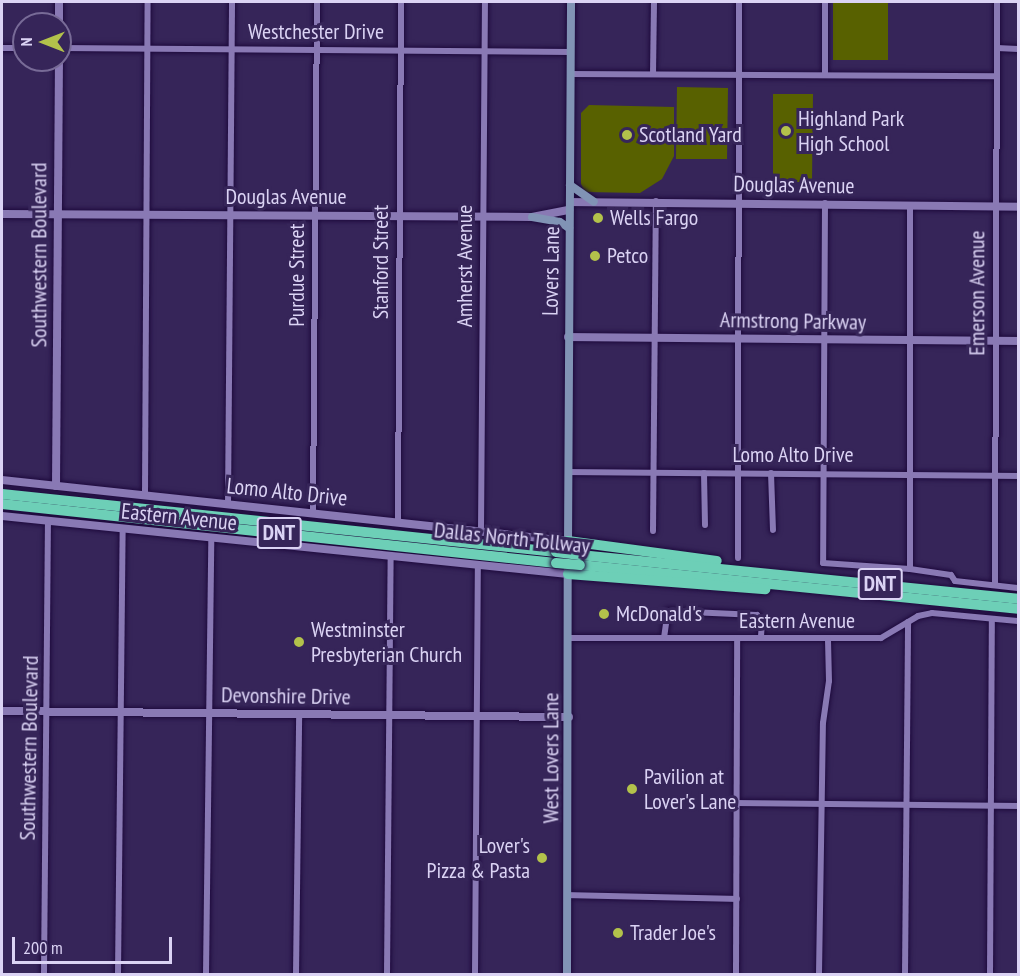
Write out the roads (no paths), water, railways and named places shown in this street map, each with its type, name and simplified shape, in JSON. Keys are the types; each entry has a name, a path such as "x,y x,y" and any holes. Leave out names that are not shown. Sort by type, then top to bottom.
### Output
{"highway":[{"name":"Dallas North Tollway","path":"2,494 556,558"},
{"name":"Dallas North Tollway","path":"2,504 556,558 742,571 1018,598"},
{"path":"568,541 670,553 742,571"},
{"name":"Dallas North Tollway","path":"580,560 789,586 1018,609"},
{"path":"568,574 728,589 789,586"}],"main road":[{"name":"Lovers Lane","path":"568,541 571,2"},
{"path":"570,185 594,202"},
{"path":"532,217 560,222 569,228"},
{"name":"West Lovers Lane","path":"567,975 568,541"}],"street":[{"path":"145,495 148,2"},
{"path":"228,504 232,2"},
{"name":"Purdue Street","path":"313,512 317,2"},
{"name":"Stanford Street","path":"398,522 401,2"},
{"name":"Amherst Avenue","path":"481,530 485,2"},
{"path":"653,74 654,2"},
{"path":"738,558 739,2"},
{"path":"825,2 825,75"},
{"name":"Emerson Avenue","path":"995,585 997,2"},
{"name":"Westchester Drive","path":"72,48 571,52"},
{"path":"997,48 1018,49"},
{"name":"Southwestern Boulevard","path":"56,486 59,72"},
{"path":"571,74 997,76"},
{"path":"653,531 656,201"},
{"name":"Douglas Avenue","path":"2,214 532,217 569,206 594,202 656,201 1018,207"},
{"path":"825,203 823,563 910,569 951,575 955,581 1018,588"},
{"path":"910,205 910,569"},
{"name":"Armstrong Parkway","path":"568,337 1018,341"},
{"name":"Lomo Alto Drive","path":"568,472 1018,476"},
{"path":"704,473 705,525"},
{"path":"771,473 773,530"},
{"name":"Lomo Alto Drive","path":"2,480 568,541"},
{"name":"Eastern Avenue","path":"2,516 568,574"},
{"name":"Southwestern Boulevard","path":"44,975 48,522"},
{"path":"118,975 123,529"},
{"path":"206,975 211,538"},
{"path":"387,975 391,556"},
{"path":"475,975 478,566"},
{"path":"664,638 668,611 757,615 762,622 761,639"},
{"name":"Eastern Avenue","path":"569,638 828,639 886,637 908,622 932,613 1018,621"},
{"path":"990,975 992,619"},
{"path":"905,975 908,622"},
{"path":"736,975 737,639"},
{"path":"819,975 821,804 828,639"},
{"name":"Devonshire Drive","path":"2,711 569,717"},
{"path":"296,975 299,714"},
{"path":"737,803 1018,806"},
{"path":"567,895 737,899"}],"place":[{"name":"Highland Park High School","path":"786,131"},
{"name":"Scotland Yard","path":"627,135"},
{"name":"Wells Fargo","path":"598,218"},
{"name":"Petco","path":"595,256"},
{"name":"McDonald's","path":"604,614"},
{"name":"Westminster Presbyterian Church","path":"299,642"},
{"name":"Pavilion at Lover's Lane","path":"632,789"},
{"name":"Lover's Pizza & Pasta","path":"542,858"},
{"name":"Trader Joe's","path":"618,933"}]}
